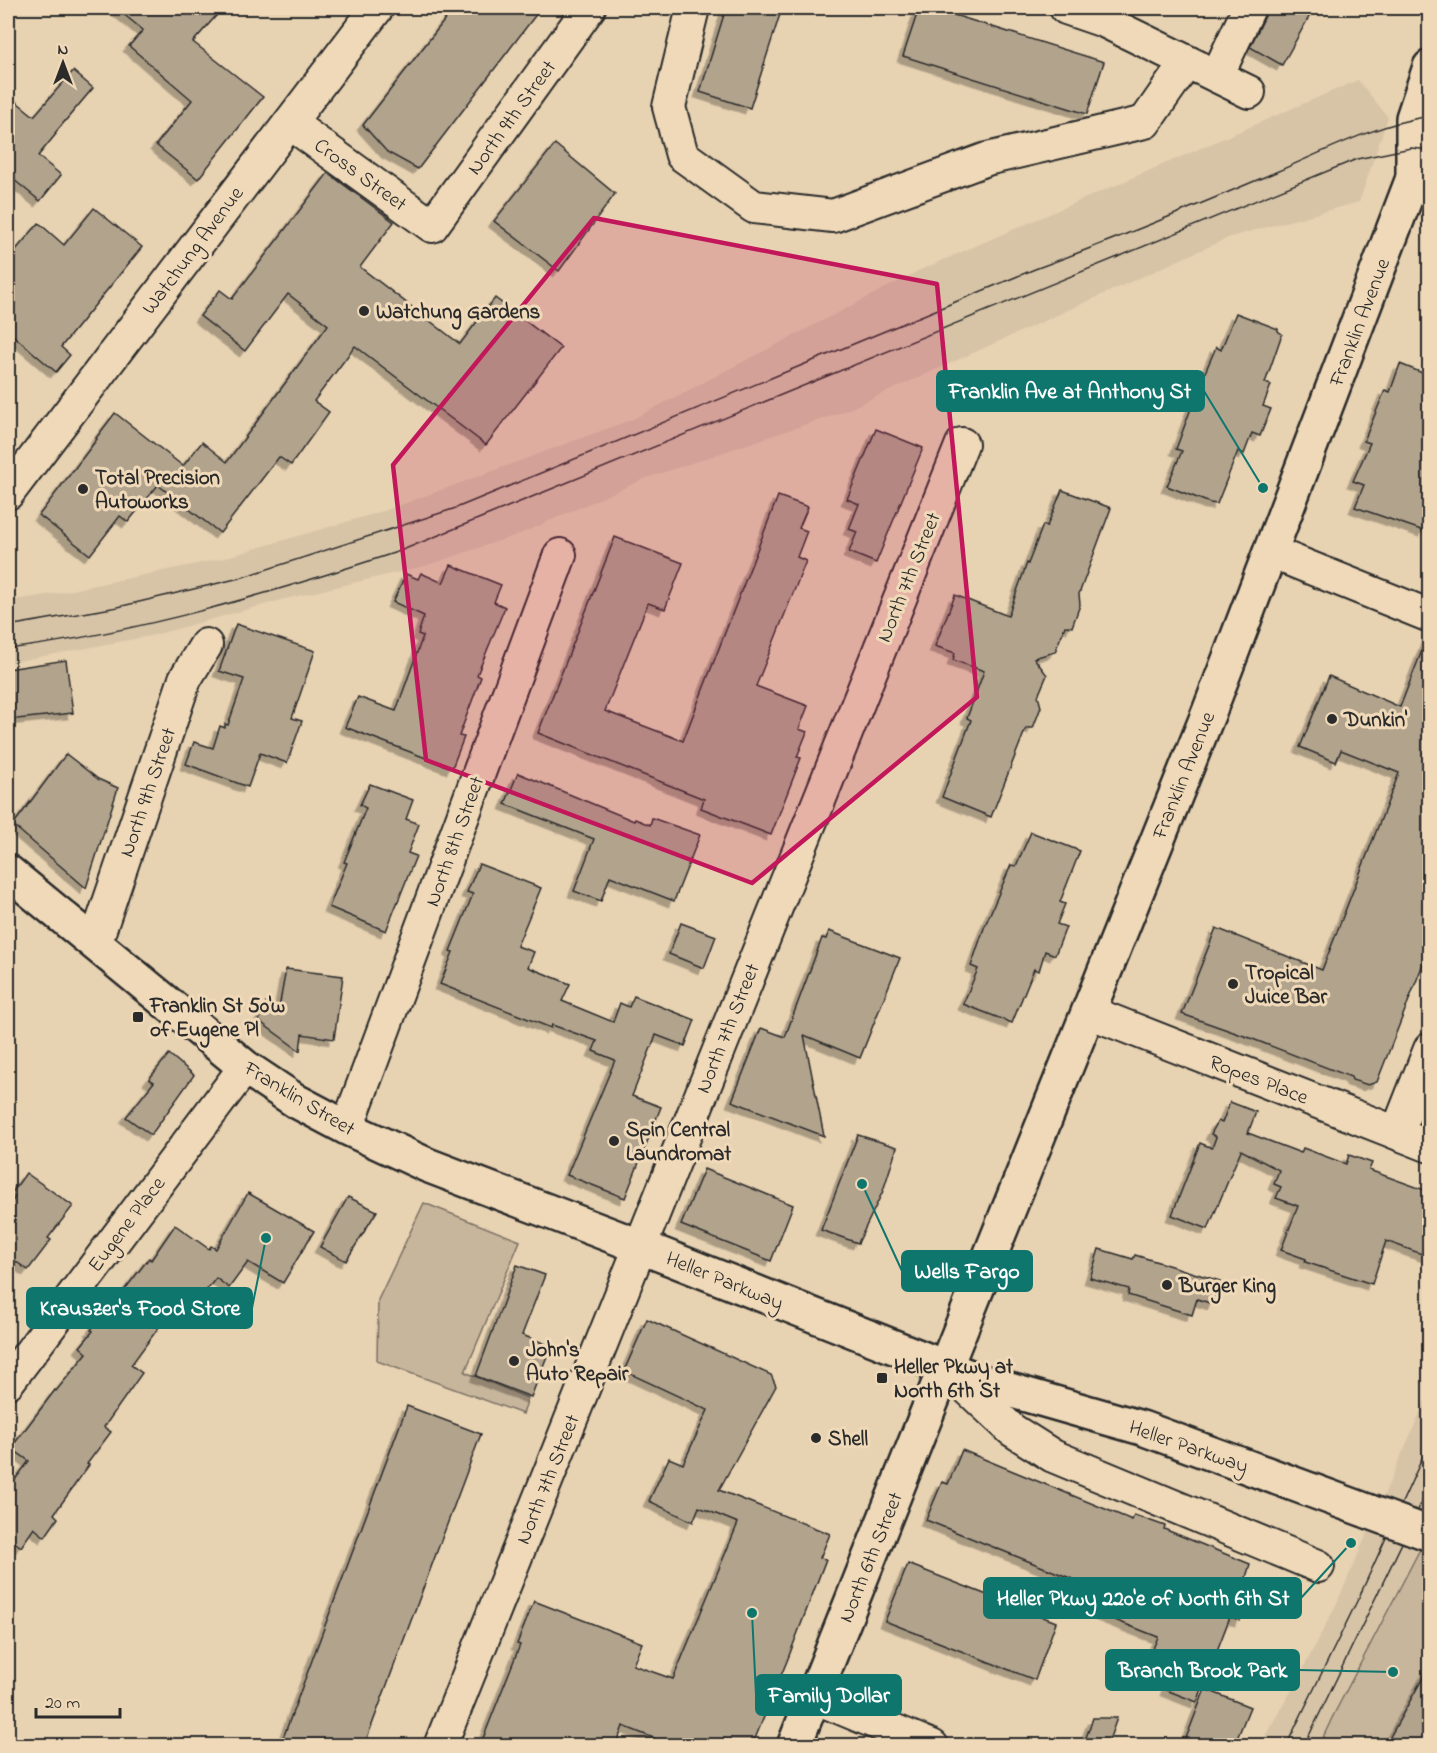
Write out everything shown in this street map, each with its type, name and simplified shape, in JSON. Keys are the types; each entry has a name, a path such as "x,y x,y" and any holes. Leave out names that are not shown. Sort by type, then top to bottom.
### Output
{"main road":[{"name":"Franklin Avenue","path":"945,1368 1089,1012 1421,165 1413,118 1430,67"},
{"name":"Franklin Street","path":"8,872 244,1067 296,1101 347,1128 427,1165 639,1246"},
{"name":"Heller Parkway","path":"639,1246 945,1368 1020,1394 1142,1428 1430,1534"},
{"name":"North 6th Street","path":"794,1746 945,1368"}],"street":[{"name":"Watchung Avenue","path":"8,493 377,8"},
{"name":"North 9th Street","path":"432,226 589,8"},
{"path":"693,8 669,107 682,154 753,207 833,216 987,159 1144,122 1186,63"},
{"path":"1066,8 1104,21 1249,92"},
{"path":"1217,76 1249,8"},
{"name":"Cross Street","path":"290,123 432,226"},
{"name":"North 7th Street","path":"441,1746 639,1246 962,444"},
{"path":"1271,552 1430,616"},
{"name":"North 8th Street","path":"347,1128 560,555"},
{"name":"North 9th Street","path":"95,944 185,679 206,645"},
{"name":"Ropes Place","path":"1089,1012 1430,1146"},
{"path":"1397,1133 1430,1049"},
{"name":"Eugene Place","path":"8,1382 244,1067"},
{"name":"Heller Parkway","path":"945,1368 1012,1430 1053,1456 1318,1566"},
{"path":"814,1697 932,1746"}],"highlighted area":[{"path":"594,218 937,284 977,697 752,883 426,760 393,465"}],"shaded area":[{"path":"1358,80 1388,117 1359,202 1230,237 840,413 644,479 520,534 425,566 285,599 155,635 8,663 8,601 53,594 220,559 387,510 633,419 918,271"},
{"path":"424,1203 520,1241 465,1372 528,1398 523,1414 377,1361 378,1300"},
{"path":"1429,1392 1429,1532 1319,1745 1259,1746 1292,1690 1336,1605"},
{"path":"1429,1532 1429,1745 1319,1746 1332,1718"}],"building":[{"path":"116,8 223,8 193,42 263,97 198,179 156,145 192,100 129,46 143,30"},
{"path":"454,8 541,8 418,169 387,152 363,125"},
{"path":"726,8 782,8 750,108 700,92"},
{"path":"919,8 932,8 1104,62 1087,114 903,56"},
{"path":"1267,8 1314,8 1282,65 1250,47"},
{"path":"73,71 93,88 38,156 61,175 40,201 8,175 8,95 34,116"},
{"path":"555,144 615,194 559,271 494,221"},
{"path":"328,173 394,222 360,267 460,344 495,298 561,348 486,445 355,346 314,401 329,412 291,465 279,457 220,533 158,485 128,522 120,516 90,555 39,515 115,413 183,466 202,442 227,462 328,325 288,294 245,351 200,316 220,290 232,299"},
{"path":"94,208 142,247 61,347 70,355 56,372 8,331 8,259 39,223 64,245"},
{"path":"1236,313 1278,329 1282,334 1265,383 1271,385 1263,406 1271,409 1260,436 1252,433 1244,454 1238,451 1217,504 1167,486 1182,451 1176,449 1200,384 1216,347 1221,350"},
{"path":"1400,364 1430,376 1430,529 1425,527 1424,531 1355,507 1364,485 1353,481 1370,443 1364,441 1385,390 1390,392"},
{"path":"876,429 923,448 876,563 849,552 857,532 849,529 859,504 847,499"},
{"path":"1062,490 1111,508 1079,594 1080,605 1072,627 1065,626 1055,652 1034,658 1047,675 1038,696 1041,707 1033,728 1026,728 991,817 942,797 971,720 967,718 984,671 953,660 955,653 935,646 955,595 1008,616 1043,525 1047,526"},
{"path":"778,496 808,507 799,528 807,531 797,557 806,561 756,686 808,706 799,729 807,732 797,757 801,758 771,835 701,808 704,799 538,733 615,537 683,563 665,609 648,603 605,711 683,741"},
{"path":"451,565 501,585 494,602 505,607 477,675 481,677 459,736 464,737 452,768 345,727 358,697 396,711 423,636 418,634 424,616 393,602 406,574 418,579 421,573 443,583"},
{"path":"236,624 315,651 292,718 302,721 287,763 260,753 248,787 186,764 194,742 213,748 220,726 225,728 225,724 228,725 244,679 219,671"},
{"path":"1428,635 1430,636 1430,946 1377,1082 1368,1085 1250,1038 1182,1014 1216,928 1322,970 1399,773 1341,750 1336,762 1300,747 1329,676 1400,707"},
{"path":"66,660 73,713 8,720 8,669"},
{"path":"66,754 98,779 118,788 86,888 13,825"},
{"path":"518,773 634,821 635,819 650,825 652,818 700,835 674,901 610,876 601,901 574,891 594,839 505,804"},
{"path":"370,784 413,800 406,819 419,824 408,853 416,856 386,931 329,907 366,808 360,805"},
{"path":"1031,832 1080,851 1060,902 1065,904 1057,924 1066,927 1055,955 1045,951 1039,971 1034,969 1012,1023 963,1004 978,969 971,966 984,928 1011,865 1016,866"},
{"path":"479,864 541,888 517,946 534,952 528,967 570,984 562,1001 613,1022 620,1003 629,1007 634,996 695,1020 685,1046 656,1035 632,1096 661,1107 625,1198 567,1175 615,1060 593,1051 597,1041 552,1025 551,1028 440,984 453,952 450,951 473,894 467,892"},
{"path":"681,923 716,936 704,968 669,954"},
{"path":"829,931 900,958 860,1058 804,1035 824,1136 732,1101 761,1028 785,1037 822,938 826,939"},
{"path":"286,969 343,976 334,1039 302,1034 300,1051 259,1021 266,1003 279,1008"},
{"path":"169,1054 194,1075 151,1135 126,1117 154,1082 149,1079"},
{"path":"1230,1102 1256,1112 1248,1133 1301,1153 1303,1148 1346,1164 1349,1155 1372,1163 1369,1170 1430,1192 1430,1257 1386,1241 1372,1284 1305,1262 1306,1259 1281,1250 1298,1206 1276,1198 1281,1187 1274,1184 1279,1170 1241,1150 1208,1229 1172,1215 1200,1143 1212,1148 1216,1137 1211,1134 1218,1121 1222,1123"},
{"path":"858,1135 897,1147 883,1191 858,1243 821,1230"},
{"path":"704,1169 793,1205 771,1261 681,1225"},
{"path":"26,1173 73,1206 48,1238 51,1240 28,1270 8,1256 8,1208 15,1197 11,1194"},
{"path":"248,1193 314,1231 283,1283 248,1262 229,1288 216,1278 182,1321 170,1312 131,1365 142,1373 104,1427 111,1432 54,1514 58,1518 45,1537 34,1528 21,1547 8,1537 8,1489 29,1461 11,1448 55,1390 87,1353 80,1347 93,1331 91,1330 106,1308 109,1310 149,1258 151,1260 175,1225 209,1249 211,1246 216,1249"},
{"path":"348,1197 377,1211 346,1261 320,1247"},
{"name":"Burger King","path":"1099,1249 1133,1259 1135,1255 1220,1281 1213,1304 1197,1299 1192,1315 1128,1295 1129,1289 1090,1278"},
{"path":"517,1265 545,1275 522,1335 551,1346 531,1397 476,1376"},
{"path":"647,1319 771,1375 776,1386 719,1490 830,1534 820,1558 826,1559 787,1661 752,1746 674,1746 623,1726 616,1746 480,1746 520,1645 517,1644 534,1601 642,1643 633,1665 673,1679 738,1523 699,1507 693,1522 649,1501 669,1458 683,1464 708,1410 624,1371"},
{"path":"407,1406 481,1434 364,1746 280,1746"},
{"path":"962,1450 1132,1520 1134,1515 1165,1526 1164,1529 1250,1564 1244,1584 1251,1587 1240,1620 1230,1617 1197,1702 1166,1690 1172,1674 1146,1665 1158,1637 1097,1613 1105,1592 926,1520 942,1482 948,1484"},
{"path":"908,1564 1056,1622 1035,1680 885,1621"},
{"path":"1430,1665 1430,1746 1385,1746"},
{"path":"1205,1689 1250,1707 1234,1746 1183,1746"},
{"path":"1093,1718 1117,1718 1107,1746 1083,1746"}],"tram line":[{"path":"8,626 118,607 240,578 456,508 1035,269 1186,210 1351,139 1390,125 1430,116"},
{"path":"8,649 58,642 157,622 304,582 400,551 1357,159 1411,148 1430,150"},
{"path":"1286,1746 1360,1595 1430,1441"},
{"path":"1304,1746 1430,1485"}],"place":[{"name":"Watchung Gardens","path":"364,311"},
{"name":"Franklin Ave at Anthony St","path":"1263,488"},
{"name":"Total Precision Autoworks","path":"83,489"},
{"name":"Dunkin'","path":"1332,719"},
{"name":"Tropical Juice Bar","path":"1233,984"},
{"name":"Franklin St 50'w of Eugene Pl","path":"138,1017"},
{"name":"Spin Central Laundromat","path":"614,1141"},
{"name":"Wells Fargo","path":"862,1184"},
{"name":"Krauszer's Food Store","path":"266,1238"},
{"name":"Burger King","path":"1167,1285"},
{"name":"John's Auto Repair","path":"514,1361"},
{"name":"Heller Pkwy at North 6th St","path":"882,1378"},
{"name":"Shell","path":"816,1438"},
{"name":"Heller Pkwy 220'e of North 6th St","path":"1351,1543"},
{"name":"Family Dollar","path":"752,1613"},
{"name":"Branch Brook Park","path":"1393,1672"}]}
